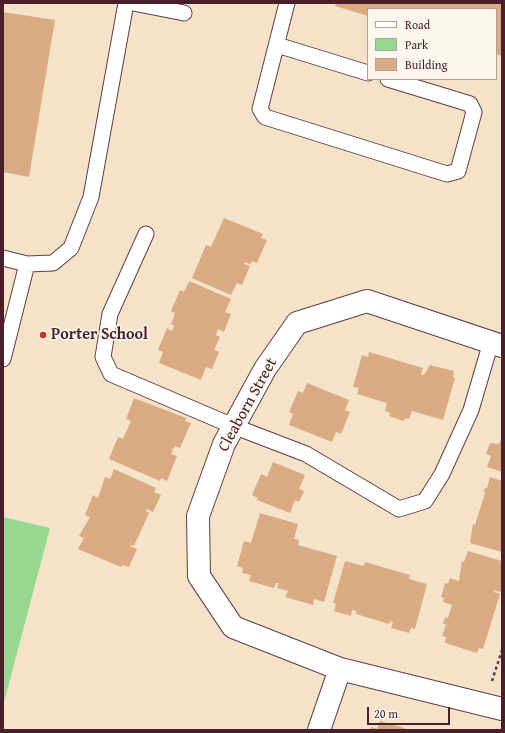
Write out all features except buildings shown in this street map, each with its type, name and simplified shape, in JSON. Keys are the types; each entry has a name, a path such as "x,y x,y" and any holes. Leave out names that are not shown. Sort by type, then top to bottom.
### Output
{"street":[{"name":"Cleaborn Street","path":"493,706 340,670 233,627 198,576 198,516 224,444 265,369 297,323 367,300 496,344"},
{"path":"319,730 340,670"}],"lane":[{"path":"3,258 27,264 53,263 71,248 91,197 126,3"},
{"path":"133,3 184,13"},
{"path":"287,3 260,109 265,117 447,174 458,170 474,112 470,104 391,80"},
{"path":"277,45 367,73"},
{"path":"146,234 110,314 103,357 111,374 234,426 306,454 399,509 425,502 442,474 471,410 496,344"},
{"path":"3,359 27,264"}],"path":[{"path":"493,706 502,650"}],"green space":[{"path":"3,517 50,528 3,706"}],"place":[{"name":"Porter School","path":"43,335"}]}
